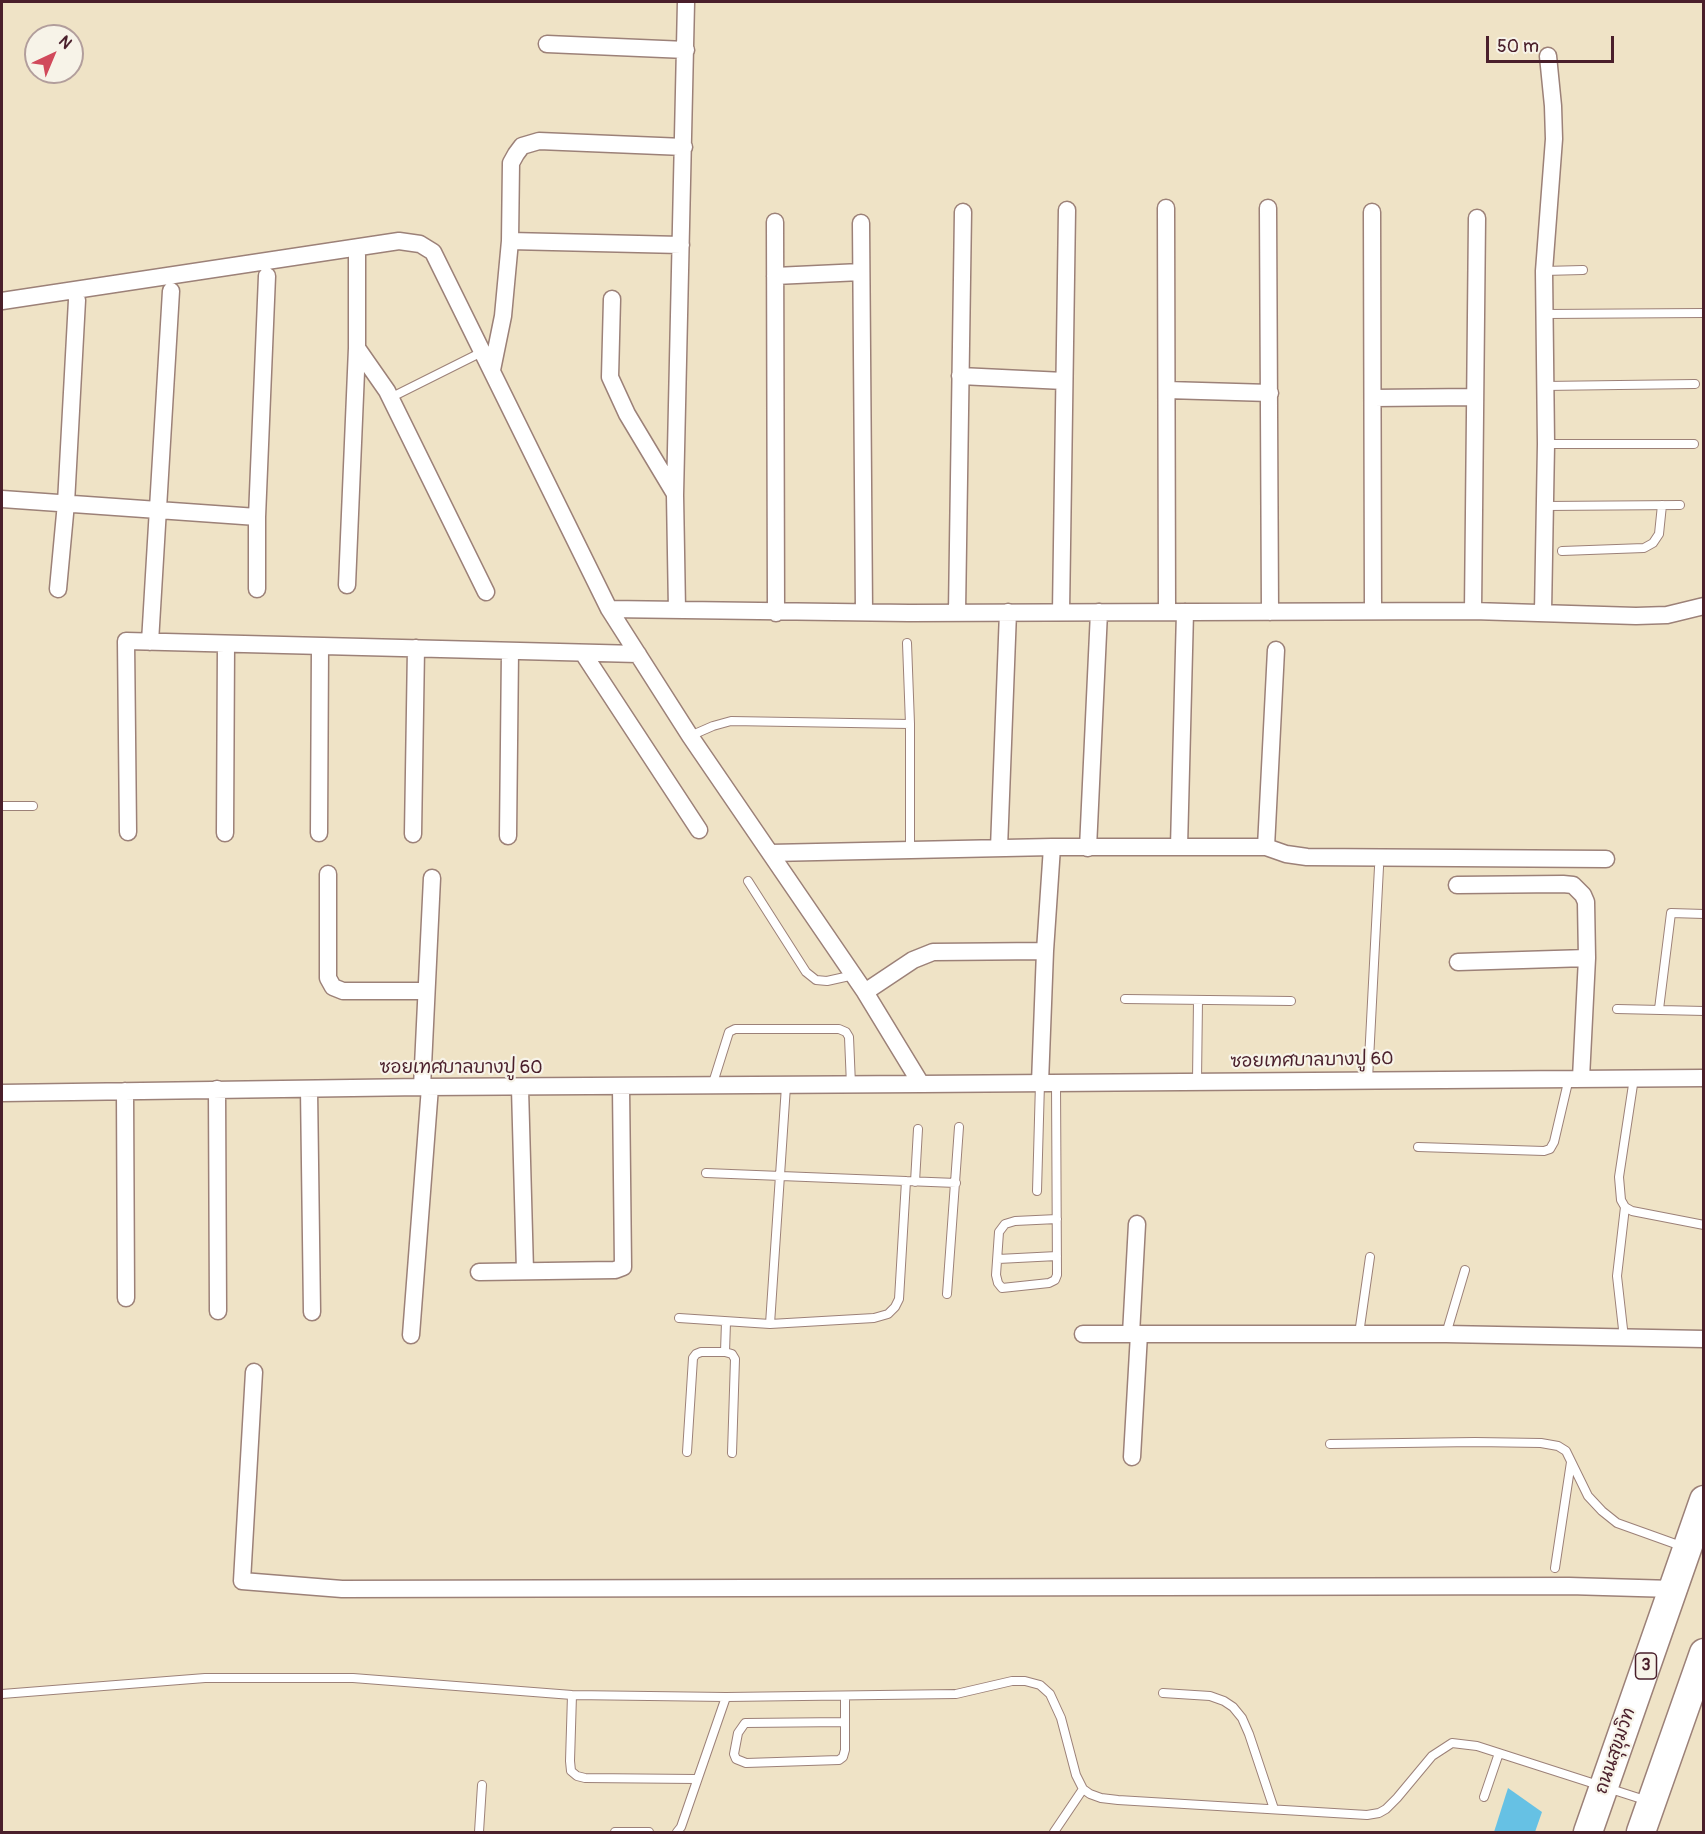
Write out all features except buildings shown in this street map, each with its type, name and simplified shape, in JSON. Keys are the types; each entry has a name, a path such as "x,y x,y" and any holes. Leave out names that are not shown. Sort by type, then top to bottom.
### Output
{"highway":[{"name":"ถนนสุขุมวิท","path":"1588,1833 1704,1500"},
{"path":"1641,1833 1704,1653"}],"street":[{"path":"677,610 675,495 687,2"},
{"path":"547,44 686,50"},
{"path":"1543,612 1544,271 1554,130 1548,56"},
{"path":"492,370 503,316 510,241 511,163 522,146 540,141 684,147"},
{"path":"1166,208 1167,612"},
{"path":"1268,208 1270,612"},
{"path":"1061,612 1066,210"},
{"path":"957,612 963,212"},
{"path":"1372,212 1373,611"},
{"path":"1473,611 1476,218"},
{"path":"776,222 776,612"},
{"path":"861,223 864,612"},
{"path":"2,301 399,241 420,244 433,252 609,609 690,736 866,992 921,1084"},
{"path":"510,241 681,245"},
{"path":"347,585 357,348 357,248"},
{"path":"776,276 861,272"},
{"path":"257,589 257,517 267,276"},
{"path":"150,642 171,291"},
{"path":"612,299 610,377 627,414 675,495"},
{"path":"58,589 66,503 77,300"},
{"path":"357,348 390,398 486,592"},
{"path":"960,376 1064,381"},
{"path":"1167,390 1270,393"},
{"path":"1373,398 1474,397"},
{"path":"2,499 257,517"},
{"path":"609,609 776,612 1473,611 1636,616 1667,615 1704,606"},
{"path":"999,848 1008,612"},
{"path":"1088,848 1099,612"},
{"path":"1179,847 1185,612"},
{"path":"128,832 126,641 638,654"},
{"path":"225,833 226,644"},
{"path":"319,833 320,646"},
{"path":"413,834 416,648"},
{"path":"1266,847 1276,650"},
{"path":"508,836 510,651"},
{"path":"583,653 699,830"},
{"path":"1048,1083 1045,951 1052,847"},
{"path":"770,853 1052,847 1266,847 1286,854 1307,857 1606,859"},
{"path":"328,874 328,978 333,987 343,991 426,991"},
{"path":"411,1335 426,1087 426,991 432,878"},
{"path":"1457,885 1573,885 1580,890 1586,902 1587,958 1575,1078"},
{"path":"866,992 913,960 933,952 1045,951"},
{"path":"1458,962 1587,958"},
{"name":"ซอยเทศบาลบางปู 60","path":"2,1093 426,1087 1704,1078"},
{"path":"479,1272 620,1270 623,1267 621,1087"},
{"path":"520,1088 525,1271"},
{"path":"217,1089 218,1311"},
{"path":"309,1089 312,1312"},
{"path":"125,1091 126,1298"},
{"path":"1132,1457 1137,1224"},
{"path":"1083,1334 1446,1334 1704,1340"},
{"path":"254,1372 242,1581 342,1589 1569,1586 1673,1589"}],"lane":[{"path":"1544,271 1583,270"},
{"path":"1544,314 1704,313"},
{"path":"390,398 482,352"},
{"path":"1544,386 1695,384"},
{"path":"1545,444 1694,444"},
{"path":"1562,551 1644,548 1653,543 1659,534 1662,505"},
{"path":"1545,506 1680,505"},
{"path":"907,644 910,724 910,850"},
{"path":"690,736 731,721 910,724"},
{"path":"2,806 33,806"},
{"path":"1368,1079 1379,867"},
{"path":"748,880 806,972 816,980 827,981 854,975"},
{"path":"1659,1009 1671,913 1704,914"},
{"path":"1125,999 1291,1001"},
{"path":"1197,1081 1198,1000"},
{"path":"1617,1009 1704,1011"},
{"path":"712,1086 726,1037 735,1029 839,1029 846,1032 849,1037 851,1085"},
{"path":"1624,1338 1617,1276 1625,1207 1621,1200 1619,1177 1634,1077"},
{"path":"1418,1147 1544,1151 1550,1149 1575,1078"},
{"path":"1037,1191 1048,1083"},
{"path":"1048,1083 1057,1219 1057,1275 1055,1280 1049,1283 1002,1288 998,1283 999,1232 1005,1224 1015,1221 1057,1219"},
{"path":"770,1324 786,1086"},
{"path":"947,1294 959,1127"},
{"path":"679,1318 770,1324 874,1318 888,1314 899,1299 918,1129"},
{"path":"706,1173 956,1183"},
{"path":"1625,1207 1649,1215 1704,1225"},
{"path":"998,1259 1057,1256"},
{"path":"1359,1334 1370,1257"},
{"path":"1446,1334 1465,1270"},
{"path":"725,1352 726,1322"},
{"path":"687,1452 693,1358 701,1352 725,1352 732,1354 735,1359 732,1453"},
{"path":"1330,1444 1540,1443 1558,1446 1566,1451 1588,1496 1617,1523 1687,1548"},
{"path":"1555,1568 1571,1462"},
{"path":"2,1694 205,1678 353,1678 572,1695 726,1697 956,1694 1012,1681 1025,1681 1040,1684 1050,1694 1061,1718 1076,1775 1083,1789 1090,1794 1118,1800 1367,1815 1386,1809 1432,1756 1452,1743 1477,1746 1652,1802"},
{"path":"1163,1693 1210,1696 1233,1707 1242,1718 1249,1734 1274,1809"},
{"path":"572,1695 570,1761 572,1771 578,1776 585,1778 696,1779"},
{"path":"845,1696 845,1722 845,1750 843,1757 839,1760 746,1763 736,1759 734,1754 738,1732 746,1723 845,1722"},
{"path":"677,1833 726,1697"},
{"path":"1484,1797 1499,1753"},
{"path":"479,1833 482,1785"},
{"path":"1054,1833 1083,1789"},
{"path":"615,1833 649,1833"}],"water":[{"path":"1508,1788 1542,1812 1535,1832 1494,1832"}]}
